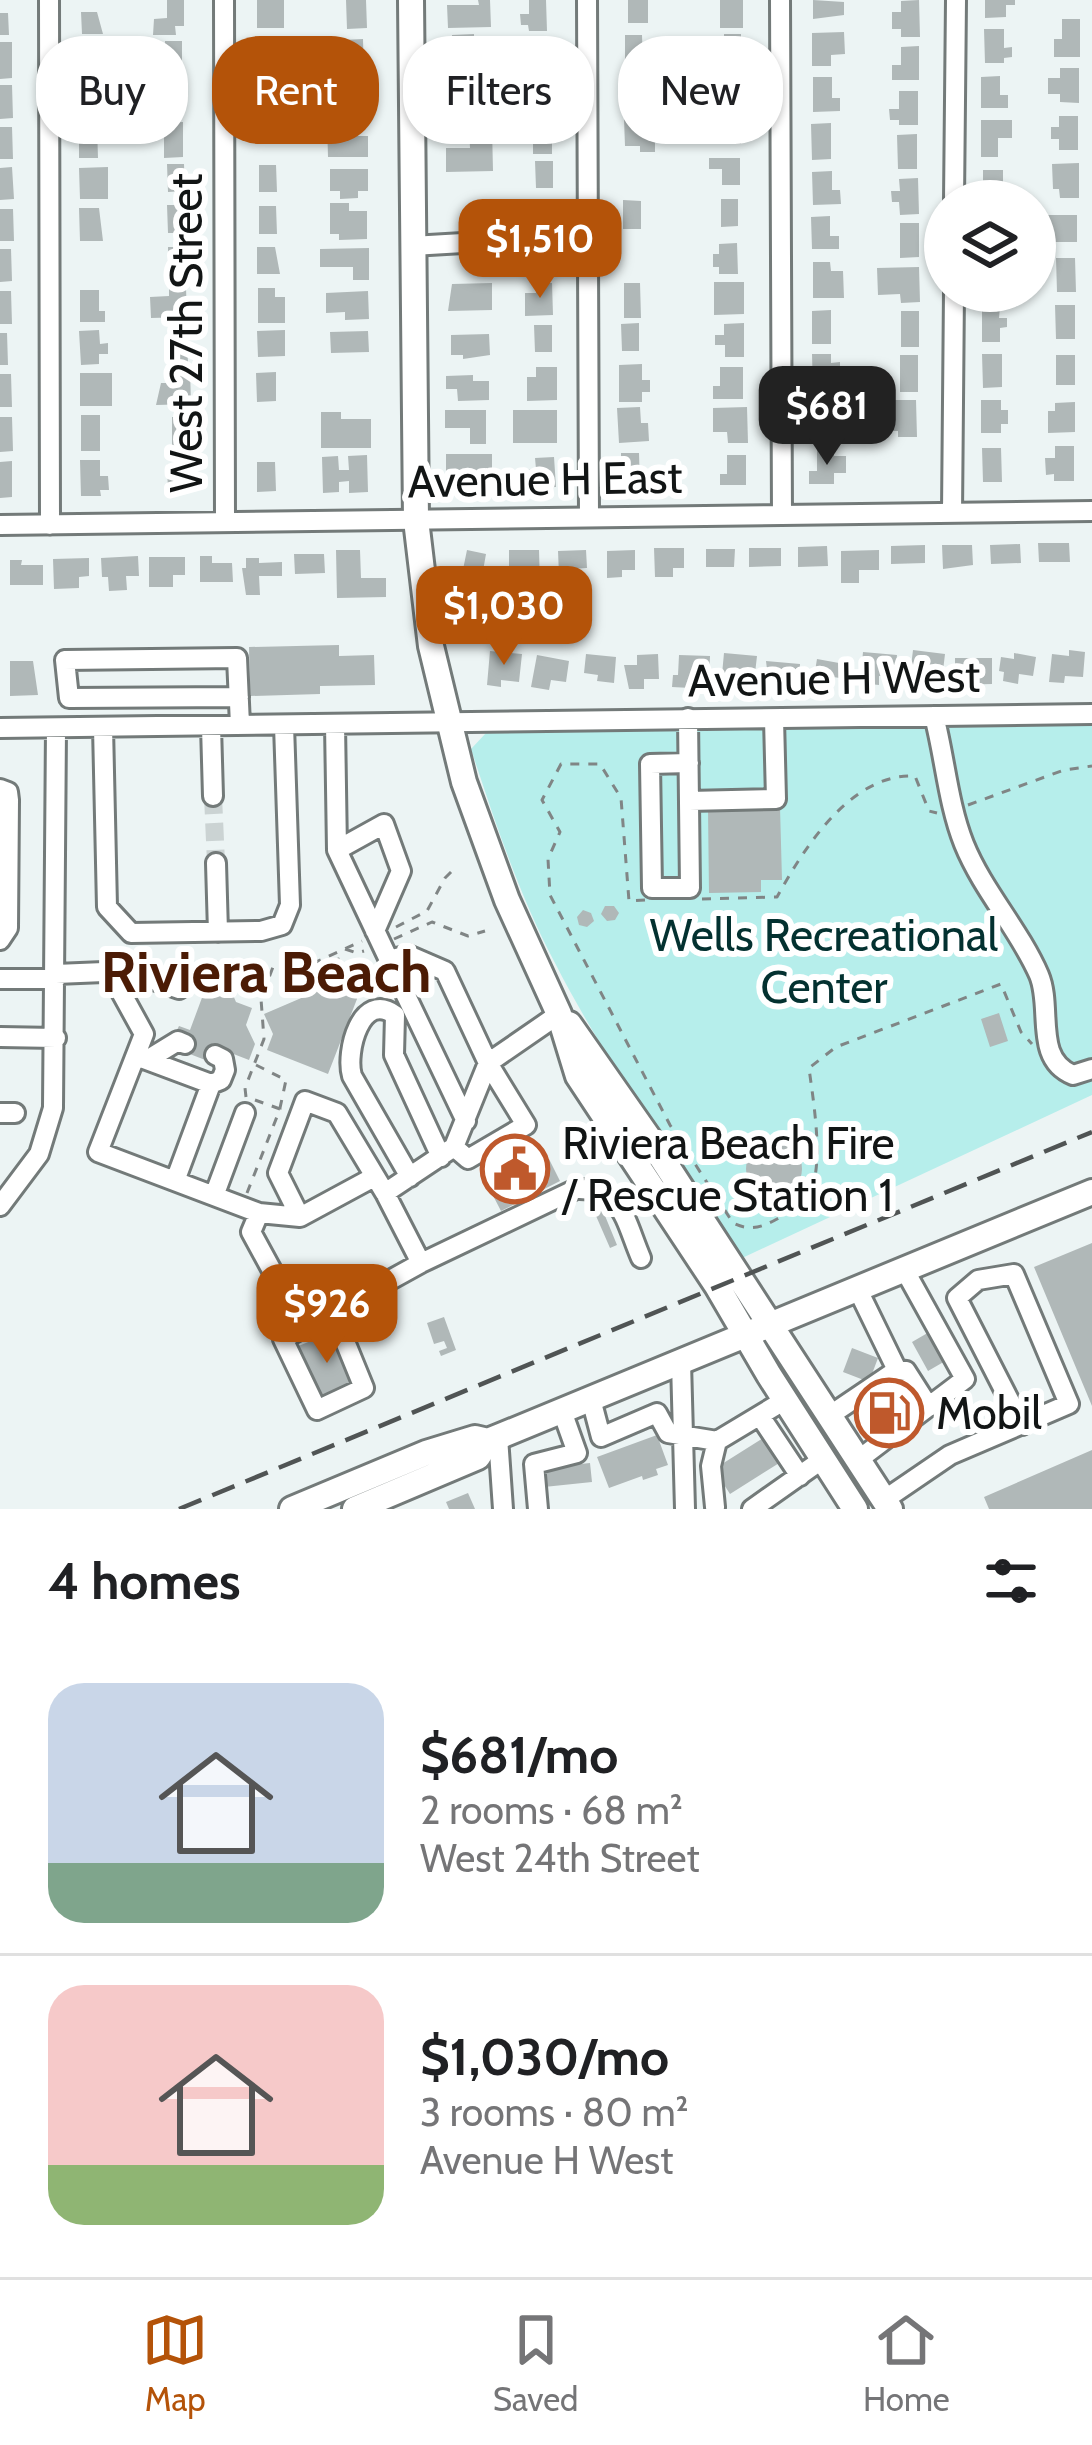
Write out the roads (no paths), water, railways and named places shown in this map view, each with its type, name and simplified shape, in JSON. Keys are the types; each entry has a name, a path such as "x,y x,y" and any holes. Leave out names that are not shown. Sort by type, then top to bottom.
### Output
{"main road":[{"path":"411,0 416,520 431,646 448,723 484,842 559,1014 578,1034 648,1137 757,1330 785,1400 855,1509"},
{"path":"292,1509 426,1453 475,1438 493,1439 1092,1192"},
{"path":"757,1330 829,1416 887,1504"},
{"path":"355,1509 396,1500 478,1457 493,1439"}],"street":[{"path":"49,0 50,525"},
{"name":"West 27th Street","path":"224,0 225,523"},
{"path":"587,0 589,517"},
{"path":"780,0 782,515"},
{"path":"954,180 956,0"},
{"path":"412,246 463,243"},
{"path":"952,513 954,312"},
{"name":"Avenue H East","path":"0,525 1092,511"},
{"path":"0,1206 28,1172 47,1131 56,1084 62,728 68,698 65,660 237,658 239,725"},
{"path":"68,698 238,697"},
{"name":"Avenue H West","path":"0,728 1092,714"},
{"path":"934,716 954,810 979,877 1039,976 1046,997 1046,1035 1057,1067 1073,1075 1092,1070"},
{"path":"688,718 689,763 690,888 652,889 650,764 689,763"},
{"path":"689,801 776,800 774,718"},
{"path":"334,724 338,850 466,1121"},
{"path":"104,727 107,907 131,933 261,931 282,925 290,905 284,725"},
{"path":"211,726 213,796"},
{"path":"0,789 8,792 9,800 8,928 0,940"},
{"path":"338,850 383,824 401,871 381,941"},
{"path":"216,863 218,932"},
{"path":"381,941 445,971 488,1063 526,1125 468,1160 447,1152 394,1055 395,1015 374,1008 364,1015 347,1059 410,1177"},
{"path":"0,979 128,971 179,989"},
{"path":"111,974 144,1034 141,1058 98,1152 250,1209 300,1216 410,1177 447,1152 466,1121 488,1063 559,1014"},
{"path":"0,1037 56,1038"},
{"path":"141,1058 178,1041 185,1044"},
{"path":"141,1058 211,1084 221,1080 225,1070 223,1059 215,1055"},
{"path":"176,1181 211,1084"},
{"path":"300,1216 278,1173 305,1101 337,1113 422,1263"},
{"path":"214,1196 245,1113"},
{"path":"333,1312 364,1388 316,1409 283,1339 422,1263 575,1189 596,1188 615,1199 641,1258"},
{"path":"250,1209 250,1232 275,1276"},
{"path":"962,1244 978,1280"},
{"path":"858,1460 965,1379 904,1270"},
{"path":"887,1504 950,1455 1022,1425 1069,1404 1014,1274 978,1280 957,1298 1022,1425"},
{"path":"858,1290 897,1370"},
{"path":"681,1362 686,1506 737,1509"},
{"path":"829,1416 897,1370 906,1371 929,1407"},
{"path":"591,1399 601,1437 657,1413 668,1433 717,1441 785,1400"},
{"path":"538,1509 534,1464 577,1453 562,1411"},
{"path":"760,1416 800,1476"},
{"path":"493,1439 503,1509"},
{"path":"716,1507 711,1466 717,1441"},
{"path":"752,1509 823,1459"}],"tunnel":[{"path":"213,796 216,863"}],"railway":[{"path":"179,1509 1092,1132"}],"place":[{"name":"Riviera Beach Fire / Rescue Station 1","path":"515,1169"},
{"name":"Mobil","path":"889,1413"}],"district":[{"name":"Riviera Beach","path":"266,972"}],"park label":[{"name":"Wells Recreational Center","path":"824,961"}]}
